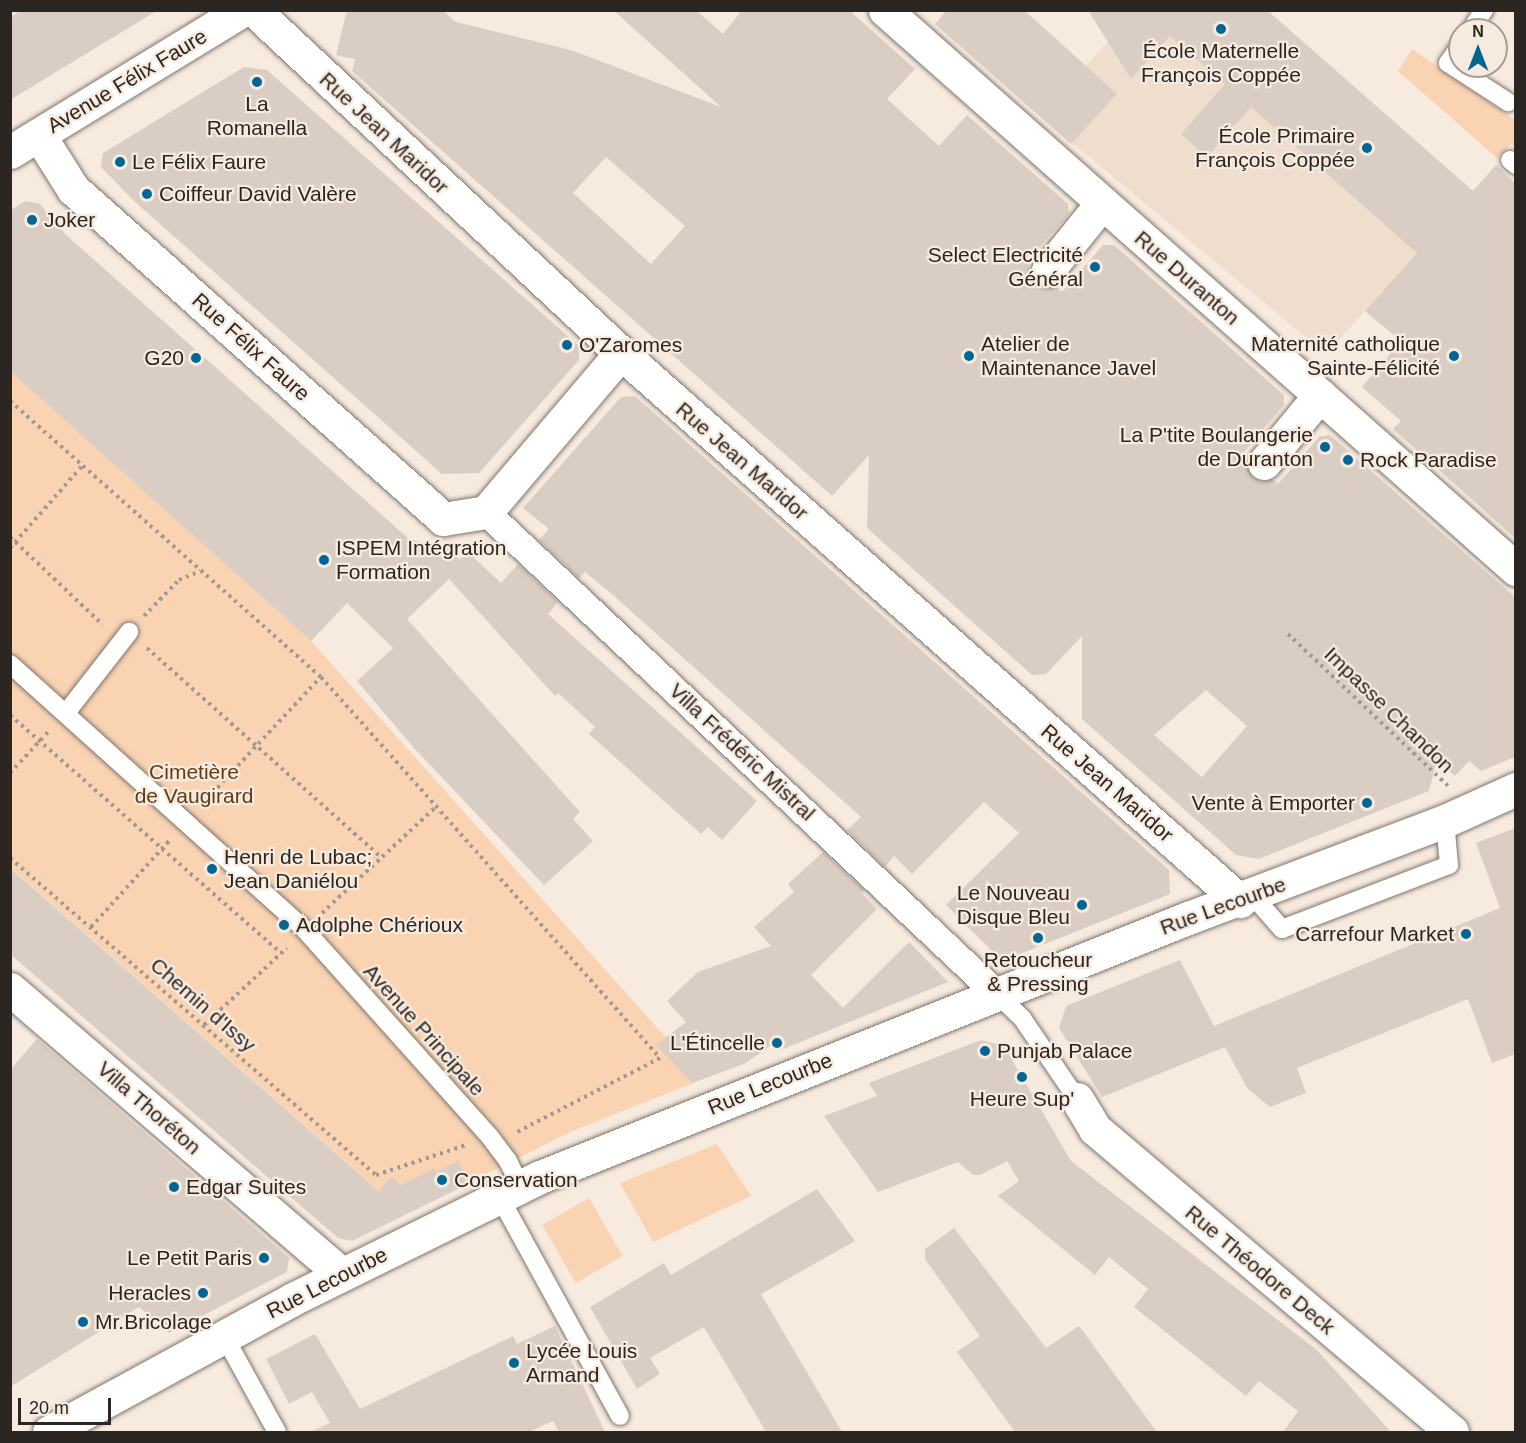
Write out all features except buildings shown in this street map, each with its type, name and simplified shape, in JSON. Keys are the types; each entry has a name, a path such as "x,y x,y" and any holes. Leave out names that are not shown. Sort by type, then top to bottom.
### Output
{"street":[{"name":"Avenue Félix Faure","path":"10,152 243,10"},
{"name":"Rue Jean Maridor","path":"254,10 621,353 1246,899"},
{"name":"Rue Duranton","path":"885,10 1515,569"},
{"name":"Rue Félix Faure","path":"39,135 74,189 444,519 486,512"},
{"path":"1048,270 1102,203"},
{"path":"486,512 621,353"},
{"path":"1264,464 1320,395"},
{"name":"Villa Frédéric Mistral","path":"486,512 997,994"},
{"name":"Rue Lecourbe","path":"49,1432 224,1336 342,1275 509,1181 1246,899 1515,789"},
{"name":"Villa Thoréton","path":"10,989 342,1275"},
{"name":"Rue Théodore Deck","path":"1077,1100 1095,1129 1452,1432"}],"lane":[{"path":"1474,78 1513,100"},
{"path":"66,713 125,637"},
{"name":"Avenue Principale","path":"10,664 305,930 490,1137 620,1416"},
{"path":"997,994 1022,1018 1077,1100"},
{"path":"224,1336 277,1432"}],"path":[{"path":"10,401 321,677 660,1058 516,1132 490,1137"},
{"path":"10,548 82,466"},
{"path":"10,537 257,747 381,857"},
{"path":"125,637 179,580 200,571"},
{"name":"Impasse Chandon","path":"1288,634 1457,814"},
{"path":"91,927 186,821 321,677"},
{"path":"10,772 66,713"},
{"path":"10,715 281,953"},
{"name":"Chemin d'Issy","path":"10,858 376,1175 490,1137"}],"shaded area":[{"path":"1136,11 1268,11 1473,191 1326,354 1040,116"}],"green space":[{"path":"1412,49 1448,74 1448,78 1454,78 1515,120 1515,147 1511,144 1497,158 1398,71"},
{"name":"Cimetière de Vaugirard","path":"11,371 311,641 703,1079 570,1132 406,1214 11,868"},
{"path":"717,1144 751,1196 653,1242 620,1183"},
{"path":"589,1198 622,1256 576,1283 542,1225"}],"place":[{"name":"École Maternelle François Coppée","path":"1221,29"},
{"name":"La Romanella","path":"257,82"},
{"name":"École Primaire François Coppée","path":"1367,148"},
{"name":"Le Félix Faure","path":"120,162"},
{"name":"Coiffeur David Valère","path":"147,194"},
{"name":"Joker","path":"32,220"},
{"name":"Select Electricité Général","path":"1095,267"},
{"name":"O'Zaromes","path":"567,345"},
{"name":"Atelier de Maintenance Javel","path":"969,356"},
{"name":"Maternité catholique Sainte-Félicité","path":"1454,356"},
{"name":"G20","path":"196,358"},
{"name":"La P'tite Boulangerie de Duranton","path":"1325,447"},
{"name":"Rock Paradise","path":"1348,460"},
{"name":"ISPEM Intégration Formation","path":"324,560"},
{"name":"Vente à Emporter","path":"1367,803"},
{"name":"Henri de Lubac; Jean Daniélou","path":"212,869"},
{"name":"Le Nouveau Disque Bleu","path":"1082,905"},
{"name":"Adolphe Chérioux","path":"284,925"},
{"name":"Carrefour Market","path":"1466,934"},
{"name":"Retoucheur & Pressing","path":"1038,938"},
{"name":"L'Étincelle","path":"777,1043"},
{"name":"Punjab Palace","path":"985,1051"},
{"name":"Heure Sup'","path":"1022,1077"},
{"name":"Conservation","path":"442,1180"},
{"name":"Edgar Suites","path":"174,1187"},
{"name":"Le Petit Paris","path":"264,1258"},
{"name":"Heracles","path":"203,1293"},
{"name":"Mr.Bricolage","path":"83,1322"},
{"name":"Lycée Louis Armand","path":"514,1363"}]}
